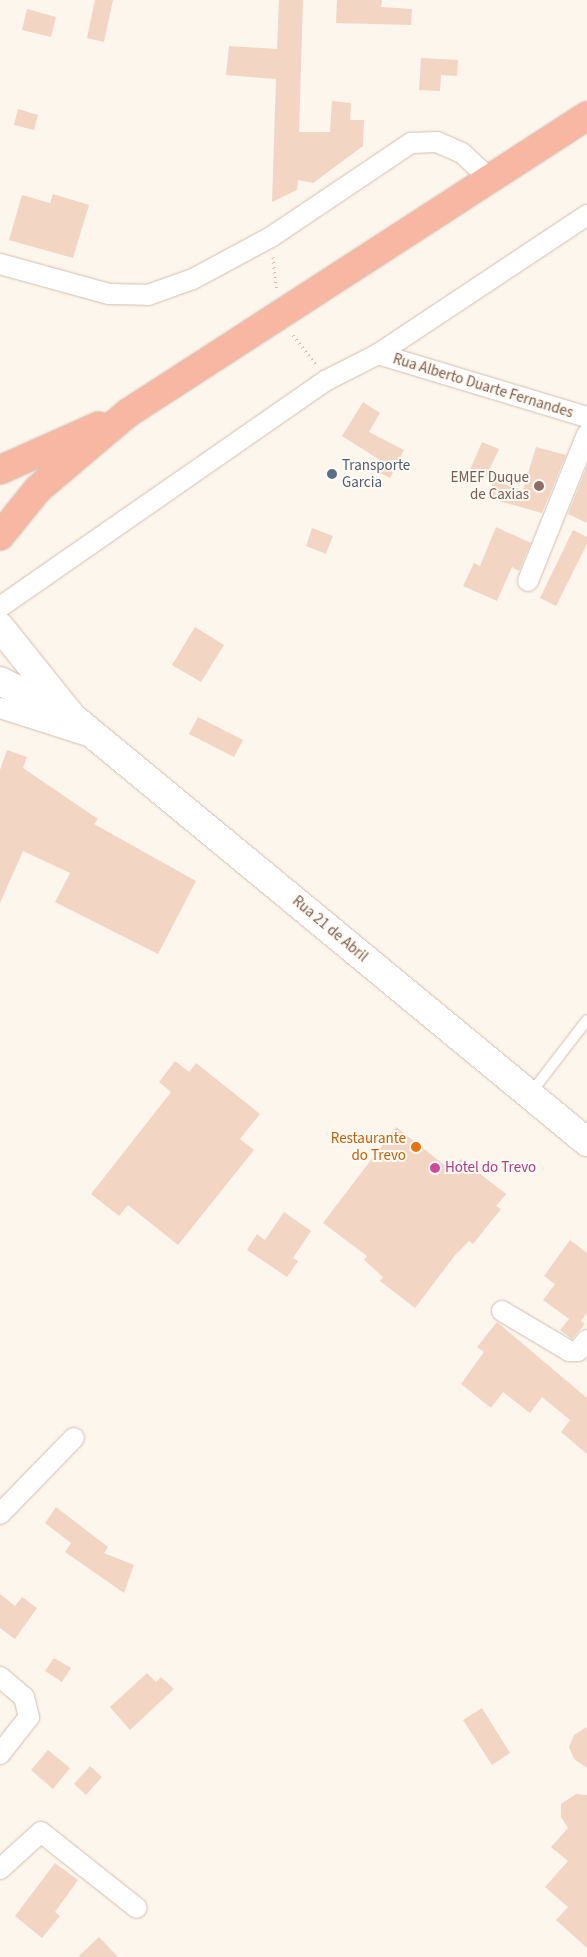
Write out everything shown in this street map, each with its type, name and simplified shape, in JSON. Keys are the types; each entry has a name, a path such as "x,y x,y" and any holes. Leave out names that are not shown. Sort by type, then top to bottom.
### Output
{"highway":[{"path":"0,536 38,490 128,413 587,116"},
{"path":"0,470 128,413"}],"street":[{"path":"0,264 109,294 148,295 194,279 271,237 411,143 437,142 462,153 489,178"},
{"path":"0,607 328,380 378,354 587,215"},
{"name":"Rua Alberto Duarte Fernandes","path":"378,354 587,417"},
{"path":"528,581 587,434"},
{"name":"Rua 21 de Abril","path":"0,627 72,717 587,1142"},
{"name":"Rua 21 de Abril","path":"0,681 72,717"},
{"path":"0,708 99,739"},
{"path":"502,1311 569,1351 578,1351 587,1340"},
{"path":"0,1514 74,1438"},
{"path":"0,1677 24,1697 29,1717 0,1754"},
{"path":"0,1869 41,1832 137,1908"}],"lane":[{"path":"530,1094 587,1020"}],"building":[{"path":"95,0 113,0 104,42 87,38"},
{"path":"279,0 303,0 299,132 330,132 332,101 351,103 350,120 364,120 363,146 313,183 298,180 297,190 272,202 276,79 226,75 229,46 277,49"},
{"path":"337,0 382,0 381,7 412,9 411,25 336,23"},
{"path":"27,9 56,17 51,37 22,30"},
{"path":"421,58 458,60 457,76 441,75 440,91 419,90"},
{"path":"18,109 38,115 34,130 14,125"},
{"path":"53,194 89,205 73,258 9,240 22,195 50,203"},
{"path":"363,402 380,413 369,432 404,450 390,478 375,470 380,460 342,436"},
{"path":"482,442 499,449 485,479 469,472"},
{"name":"EMEF Duque de Caxias","path":"536,447 566,455 542,513 488,498 493,481 523,490"},
{"path":"587,466 587,523 568,514"},
{"path":"496,527 531,543 519,571 512,567 497,601 463,586 474,563 480,566"},
{"path":"312,528 333,536 326,554 306,546"},
{"path":"573,530 587,537 587,544 556,606 540,598"},
{"path":"195,627 224,645 201,682 172,665"},
{"path":"198,717 243,740 234,757 189,734"},
{"path":"7,750 27,757 23,768 98,819 94,824 196,881 158,954 55,902 70,873 23,851 0,903 0,770"},
{"path":"175,1061 189,1072 196,1063 260,1114 240,1139 254,1150 178,1245 128,1205 119,1216 91,1194 171,1092 159,1082"},
{"path":"396,1127 452,1171 461,1159 506,1194 496,1206 501,1209 473,1244 469,1241 456,1254 415,1308 380,1281 383,1277 364,1260 367,1256 323,1223"},
{"path":"284,1212 311,1231 293,1258 298,1261 287,1277 247,1250 257,1234 265,1240"},
{"path":"570,1240 587,1253 587,1313 581,1321 585,1324 572,1339 560,1330 569,1319 543,1300 555,1284 544,1276"},
{"path":"497,1322 587,1398 587,1454 561,1432 570,1420 542,1397 530,1413 503,1392 491,1408 461,1384 484,1352 477,1347"},
{"path":"56,1507 108,1547 104,1553 134,1565 124,1593 65,1552 71,1543 45,1523"},
{"path":"0,1594 15,1606 22,1597 37,1608 15,1639 0,1628"},
{"path":"54,1658 71,1668 62,1682 45,1671"},
{"path":"147,1673 156,1682 161,1677 174,1689 130,1730 110,1707"},
{"path":"482,1708 510,1753 492,1765 463,1720"},
{"path":"587,1727 587,1768 574,1759 569,1747 574,1735"},
{"path":"48,1750 70,1768 53,1789 31,1770"},
{"path":"90,1766 102,1777 86,1795 74,1784"},
{"path":"576,1794 587,1795 587,1948 556,1920 568,1907 545,1887 568,1861 551,1847 568,1828 561,1817 561,1804"},
{"path":"55,1863 78,1880 55,1912 60,1916 42,1938 15,1916"},
{"path":"99,1937 118,1957 78,1957"}],"place":[{"name":"Transporte Garcia","path":"332,474"},
{"name":"EMEF Duque de Caxias","path":"539,486"},
{"name":"Restaurante do Trevo","path":"416,1147"},
{"name":"Hotel do Trevo","path":"435,1168"}]}
